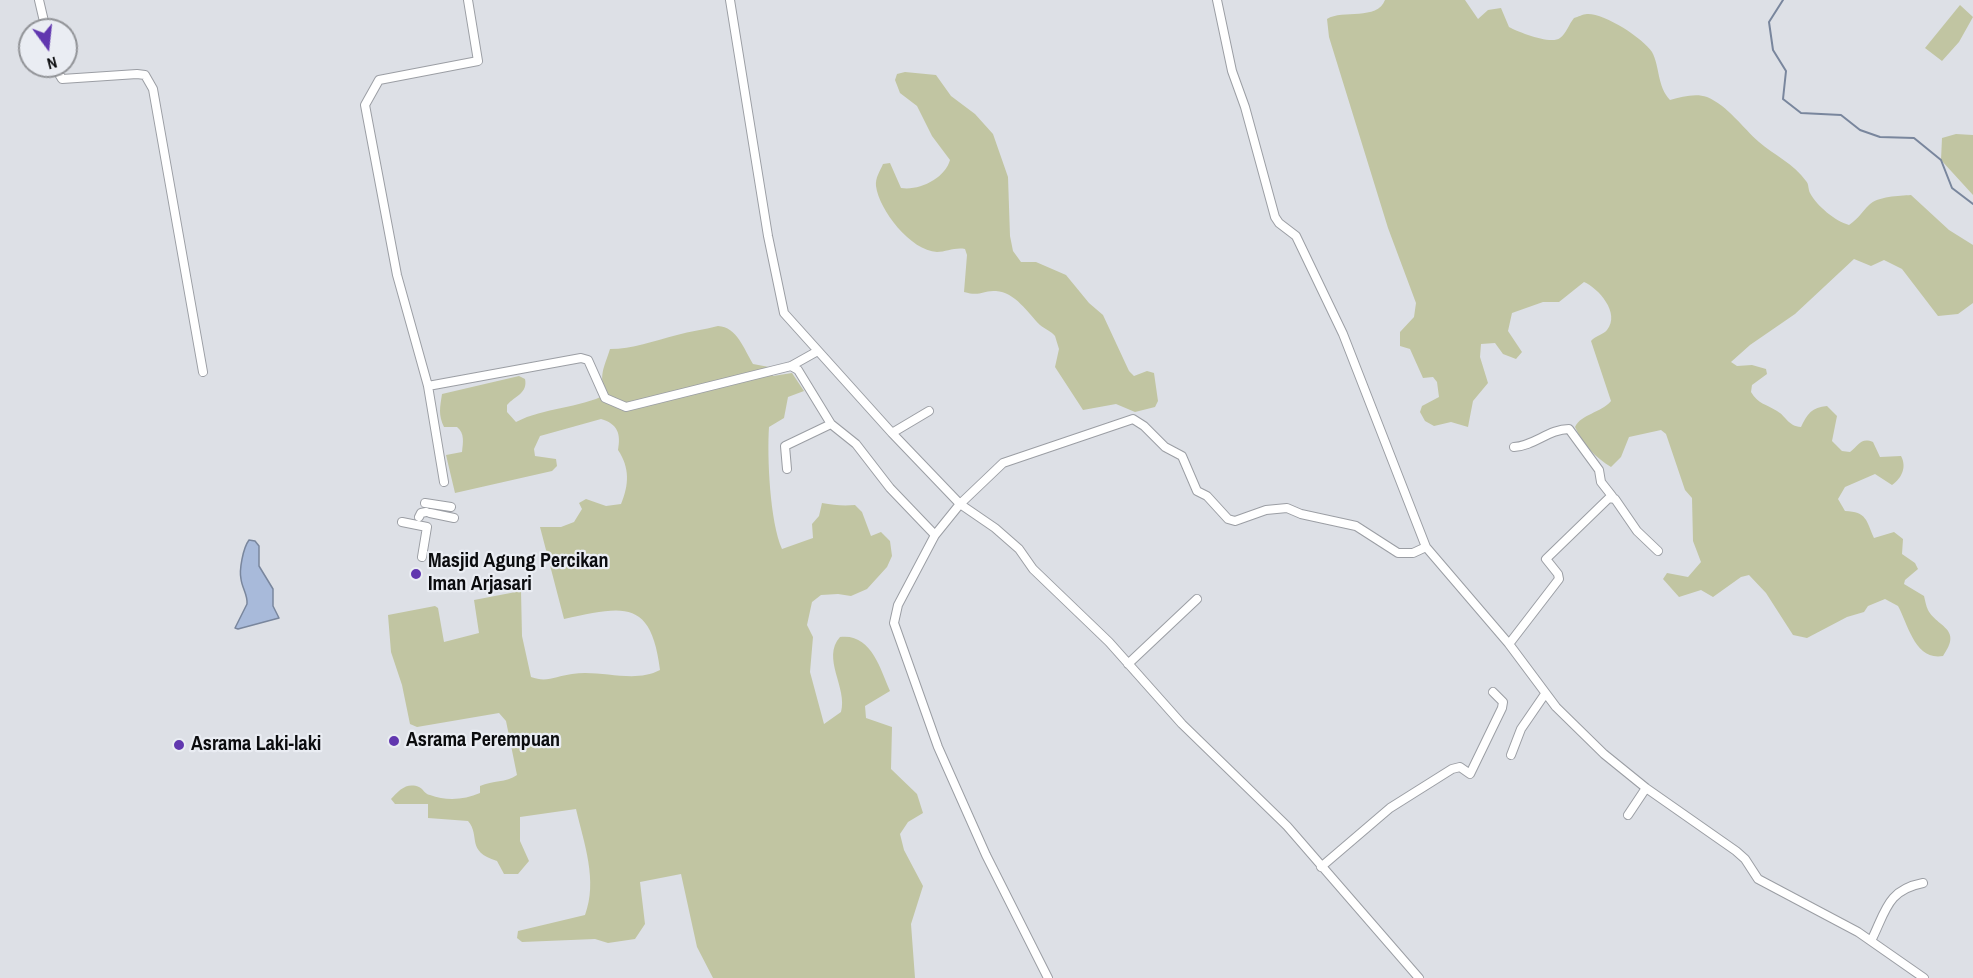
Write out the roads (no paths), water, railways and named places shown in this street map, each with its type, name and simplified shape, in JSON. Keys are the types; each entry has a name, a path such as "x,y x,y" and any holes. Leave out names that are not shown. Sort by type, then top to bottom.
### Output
{"street":[{"path":"39,0 43,18"},
{"path":"444,482 428,386 397,274 366,105 378,80 478,61 468,0"},
{"path":"730,0 768,236 784,313 816,352 960,504 995,528 1019,549 1033,568 1128,664 1182,724 1287,826 1419,978"},
{"path":"1217,0 1232,71 1245,107 1275,217 1296,236 1343,334 1426,546 1509,645 1545,694 1604,754 1646,788 1745,858 1758,879 1871,941 1924,978"},
{"path":"78,78 145,75 153,89 203,372"},
{"path":"61,78 77,78"},
{"path":"428,386 581,358 588,360 593,367 604,398 626,407 792,366 816,352"},
{"path":"792,366 798,370 831,424 856,444 890,488 935,535"},
{"path":"892,433 929,411"},
{"path":"1047,978 1005,896 938,747 896,633 894,616 897,605 935,535 960,504 1003,463 1133,419 1144,426 1165,447 1182,456 1197,491 1207,496 1228,519 1243,519 1266,510 1283,507 1356,526 1398,553 1413,553 1426,546"},
{"path":"787,469 785,446 831,424"},
{"path":"1514,447 1522,447 1561,429 1569,429 1599,470 1600,479 1637,531 1658,551"},
{"path":"1509,645 1558,579 1558,574 1546,559 1612,496"},
{"path":"425,503 437,512"},
{"path":"402,522 437,512"},
{"path":"422,558 428,528 437,512"},
{"path":"1128,664 1197,599"},
{"path":"1321,867 1390,808 1422,786 1452,769 1460,767 1470,774 1502,708 1503,702 1493,692"},
{"path":"1511,755 1521,729 1545,694"},
{"path":"1628,815 1646,788"},
{"path":"1871,941 1892,897 1899,890 1923,883"}],"water":[{"path":"249,540 255,541 259,546 259,566 273,589 273,606 279,618 238,629 235,628 247,604 241,570 243,553"}],"waterway":[{"path":"1783,0 1769,22 1773,50 1786,71 1783,99 1801,113 1841,115 1860,130 1880,137 1914,138 1941,160 1952,188 1973,204"}],"place":[{"name":"Masjid Agung Percikan Iman Arjasari","path":"416,574"},
{"name":"Asrama Perempuan","path":"394,741"},
{"name":"Asrama Laki-laki","path":"179,745"}]}
